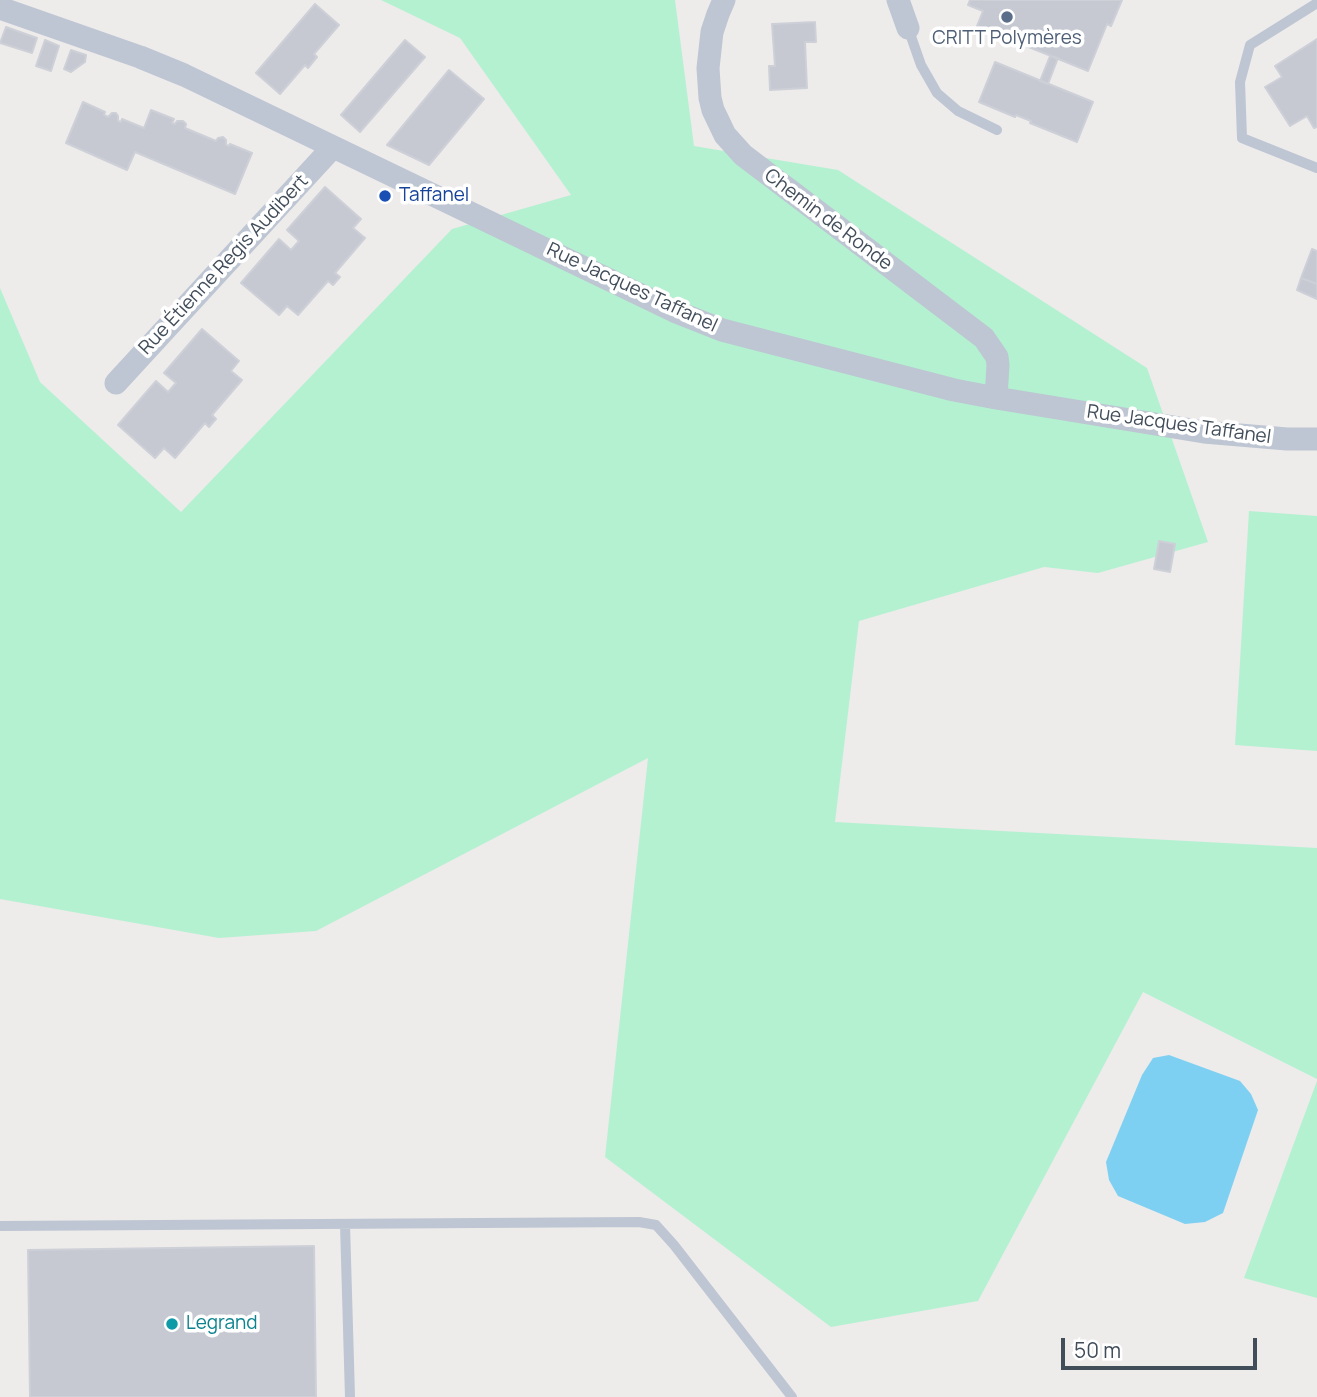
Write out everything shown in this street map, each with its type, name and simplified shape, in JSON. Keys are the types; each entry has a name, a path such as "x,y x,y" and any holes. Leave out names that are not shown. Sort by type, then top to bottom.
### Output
{"street":[{"path":"898,0 908,28"},
{"name":"Chemin de Ronde","path":"719,5 709,52 708,84 713,110 725,135 743,155 984,338 997,358 996,398"},
{"name":"Rue Jacques Taffanel","path":"0,8 25,9 184,75 332,148 674,310 722,330 954,390 996,398 1204,432 1317,439"},
{"name":"Rue Étienne Regis Audibert","path":"116,383 332,148"}],"lane":[{"path":"1317,3 1250,45 1240,82 1242,138 1317,168"},
{"path":"908,28 921,65 937,93 958,111 997,130"},
{"path":"0,1226 639,1222 656,1225 792,1397"},
{"path":"345,1224 350,1397"}],"green space":[{"path":"381,0 675,0 694,146 838,170 1147,368 1208,542 1098,573 1044,567 859,621 835,822 1317,848 1317,1079 1143,992 978,1301 831,1327 605,1157 648,758 316,931 219,938 0,899 0,288 40,382 181,512 452,229 571,195 460,38"},
{"path":"1249,511 1317,516 1317,751 1235,745"},
{"path":"1317,1081 1317,1298 1244,1278"}],"water":[{"path":"1169,1055 1240,1081 1251,1094 1258,1110 1223,1213 1205,1222 1185,1224 1118,1196 1109,1180 1106,1162 1142,1075 1153,1058"}],"building":[{"path":"970,0 1122,0 1111,26 1107,24 1088,71 977,26 983,11 968,5"},
{"path":"315,4 339,25 314,54 317,57 308,68 305,65 280,94 256,73"},
{"path":"815,22 816,42 805,42 807,88 770,90 769,66 775,66 772,24"},
{"path":"6,27 37,38 32,53 0,43"},
{"path":"1317,39 1317,127 1314,128 1307,116 1290,126 1265,87 1282,77 1275,66"},
{"path":"45,40 59,46 51,71 36,66"},
{"path":"405,40 425,57 360,132 341,115"},
{"path":"71,50 86,55 85,62 71,72 64,69"},
{"path":"1050,56 1058,58 1048,84 1040,81"},
{"path":"995,62 1093,102 1077,142 979,102"},
{"path":"449,70 484,99 429,165 387,145"},
{"path":"83,102 105,112 104,115 108,117 116,113 118,121 121,122 122,119 144,128 151,110 174,119 172,123 183,121 185,128 216,141 223,137 226,145 230,144 252,153 235,194 135,152 127,170 66,143"},
{"path":"325,187 361,219 353,228 365,238 335,273 340,277 333,285 328,281 298,315 287,306 279,315 241,283 279,239 291,250 299,241 287,230"},
{"path":"1312,249 1317,251 1317,284 1301,278"},
{"path":"1301,278 1317,284 1317,299 1297,290"},
{"path":"202,329 239,361 231,371 242,380 212,415 216,419 209,427 205,423 175,458 164,448 155,458 118,425 156,381 168,392 176,383 164,373"},
{"path":"1159,541 1175,544 1170,572 1154,569"},
{"name":"Legrand","path":"314,1246 316,1397 30,1397 28,1250"}],"place":[{"name":"CRITT Polymères","path":"1007,17"},
{"name":"Taffanel","path":"385,196"},
{"name":"Legrand","path":"172,1324"}]}
